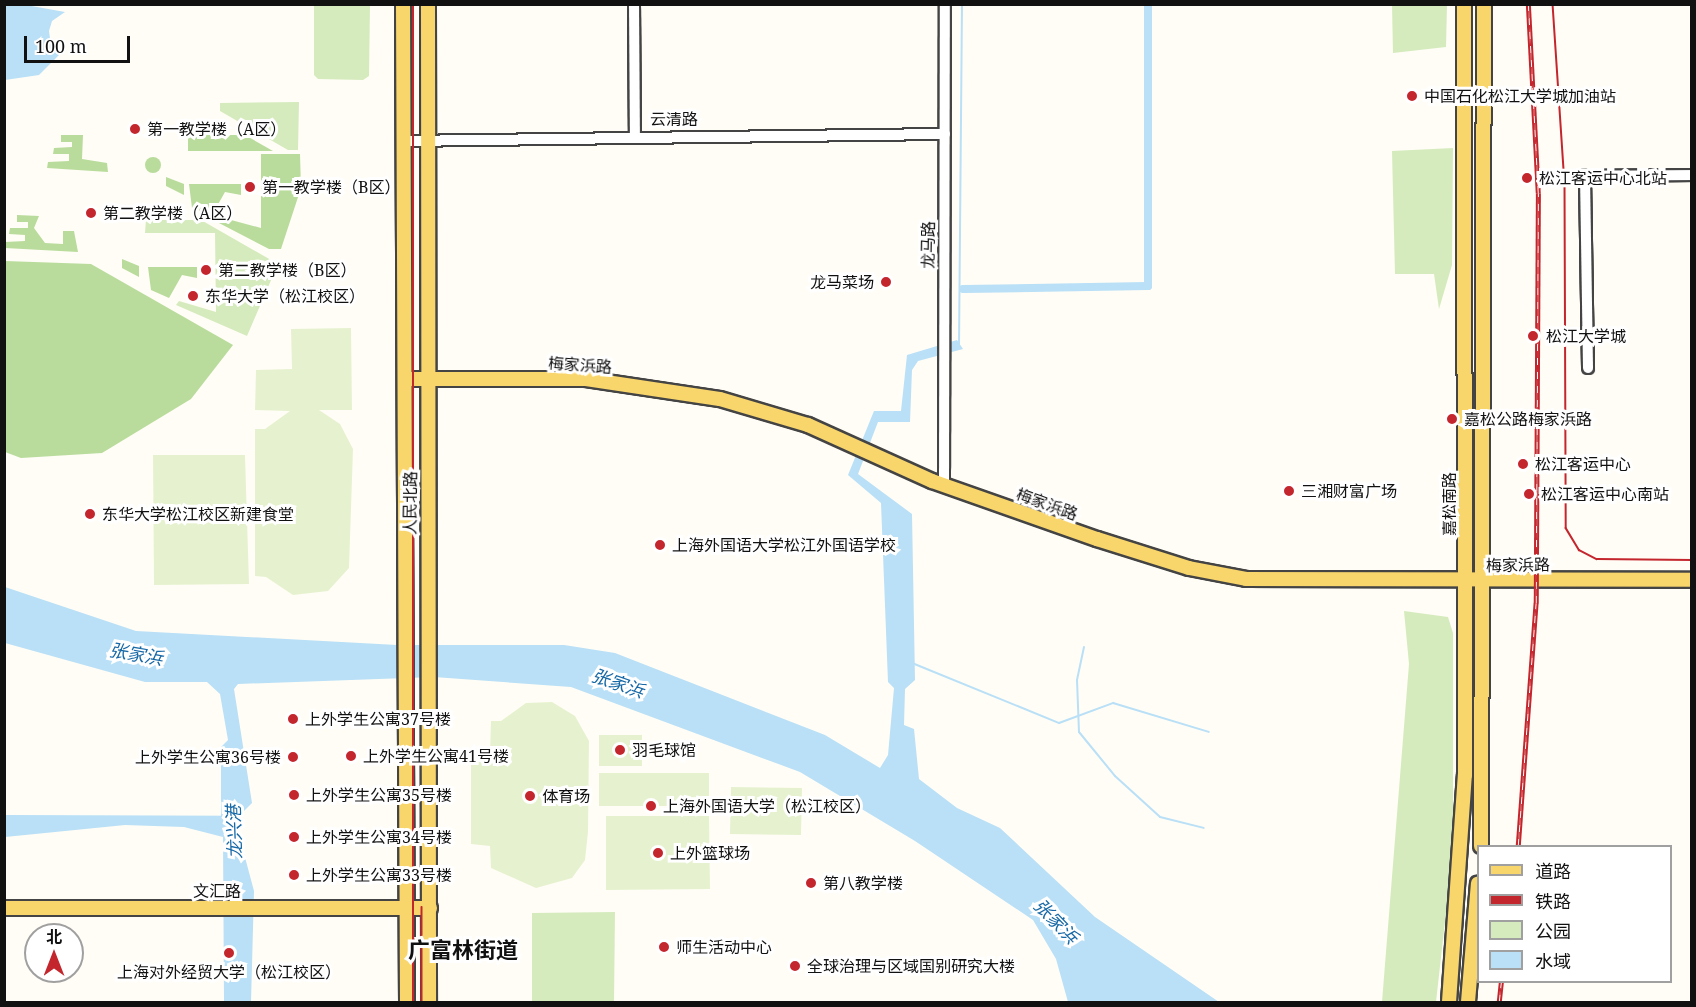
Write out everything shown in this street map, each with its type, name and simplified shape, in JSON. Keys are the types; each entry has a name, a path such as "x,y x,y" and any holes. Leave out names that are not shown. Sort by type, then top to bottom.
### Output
{"main road":[{"name":"人民北路","path":"404,4 402,141 406,379 407,1002"},
{"name":"人民北路","path":"428,4 425,685 430,908 429,1002"},
{"name":"嘉松南路","path":"1449,1002 1465,775 1464,4"},
{"path":"1481,845 1484,582 1484,4"},
{"name":"梅家浜路","path":"406,379 586,380 720,399 766,411 944,485 1189,568 1246,579 1466,582 1692,580"},
{"path":"1468,1002 1477,905"},
{"name":"文汇路","path":"4,908 430,908"}],"street":[{"path":"634,4 635,134"},
{"name":"龙马路","path":"944,485 942,339 945,4"},
{"name":"云清路","path":"402,141 635,134 945,134"},
{"path":"1588,368 1582,176 1692,175"}],"green space":[{"path":"314,5 370,5 369,76 363,80 318,79 314,75"},
{"path":"1392,5 1447,5 1446,47 1393,53"},
{"path":"299,102 298,150 288,150 220,111 220,103"},
{"path":"61,135 83,135 82,159 107,163 108,172 47,168 48,162 69,161 69,154 53,154 54,148 72,147 72,142 61,142"},
{"path":"188,135 245,135 273,151 188,151"},
{"path":"1453,148 1452,265 1439,309 1434,274 1395,274 1392,151"},
{"path":"261,154 300,154 301,188 281,249 269,249 217,222 220,217 261,228"},
{"path":"150,157 156,157 161,165 159,171 150,173 145,168 145,162"},
{"path":"166,177 184,184 184,195 166,186"},
{"path":"189,184 241,184 241,195 225,192 212,215 192,208"},
{"path":"17,215 39,216 34,228 45,243 63,244 63,231 74,231 78,252 5,248 5,242 25,241 25,235 9,234 10,228 28,228 28,222 17,222"},
{"path":"146,220 201,220 278,264 247,336 176,305 179,301 216,312 215,233 145,233"},
{"path":"122,259 139,266 139,277 122,268"},
{"path":"5,261 91,264 233,345 191,399 102,453 21,458 5,452"},
{"path":"148,267 197,267 197,278 182,275 169,298 151,290"},
{"path":"351,328 352,410 319,410 340,424 353,449 349,568 328,591 293,595 266,577 255,576 255,429 265,429 290,411 255,410 256,370 292,369 291,329"},
{"path":"153,455 245,455 249,584 154,585"},
{"path":"1404,611 1448,617 1453,633 1453,850 1436,1002 1382,1002 1409,664"},
{"name":"体育场","path":"552,702 575,716 589,741 588,832 585,860 572,878 536,888 491,868 490,846 471,844 471,755 490,753 491,721 501,721 526,703"},
{"name":"羽毛球馆","path":"599,735 642,735 642,766 599,766"},
{"path":"599,773 709,773 709,806 599,806"},
{"path":"731,787 802,788 801,835 730,834"},
{"name":"上外篮球场","path":"606,816 709,816 710,889 606,890"},
{"path":"615,912 614,1002 532,1002 532,913"}],"water":[{"path":"26,5 65,12 52,21 49,31 51,46 59,55 39,75 5,80 5,6"},
{"path":"957,340 963,349 918,361 912,370 910,422 878,422 858,474 912,514 915,680 905,689 904,725 914,729 919,779 957,808 1000,828 1095,917 1219,1002 1068,1002 1056,959 1033,920 915,841 800,772 571,687 434,677 238,684 234,689 252,803 235,820 254,891 251,1002 224,1002 223,837 184,827 125,825 5,837 4,821 221,820 221,747 228,740 220,694 207,682 145,682 5,643 5,587 136,631 397,645 564,645 615,653 825,735 880,768 888,755 894,688 888,682 881,503 848,475 874,411 901,411 907,355"}],"waterway":[{"path":"959,347 962,4"},
{"path":"963,289 1148,286 1148,4"},
{"path":"1084,647 1077,680 1079,732 1115,776 1160,817 1204,828"},
{"path":"912,663 1059,723 1113,703 1209,732"},
{"name":"龙兴港","path":"4,819 235,820"}],"tram line":[{"path":"413,4 413,1002"},
{"path":"1553,4 1565,183 1566,528 1579,550 1597,559 1692,560"},
{"path":"422,907 422,1002"}],"railway":[{"path":"1518,845 1536,603 1538,193 1528,4"},
{"path":"1499,1002 1501,983"}],"place":[{"name":"中国石化松江大学城加油站","path":"1412,96"},
{"name":"第一教学楼（A区）","path":"135,129"},
{"name":"松江客运中心北站","path":"1527,178"},
{"name":"第一教学楼（B区）","path":"250,187"},
{"name":"第二教学楼（A区）","path":"91,213"},
{"name":"第二教学楼（B区）","path":"206,270"},
{"name":"龙马菜场","path":"886,282"},
{"name":"东华大学（松江校区）","path":"193,296"},
{"name":"松江大学城","path":"1533,336"},
{"name":"嘉松公路梅家浜路","path":"1452,419"},
{"name":"松江客运中心","path":"1523,464"},
{"name":"三湘财富广场","path":"1289,491"},
{"name":"松江客运中心南站","path":"1529,494"},
{"name":"东华大学松江校区新建食堂","path":"90,514"},
{"name":"上海外国语大学松江外国语学校","path":"660,545"},
{"name":"上外学生公寓37号楼","path":"293,719"},
{"name":"羽毛球馆","path":"620,750"},
{"name":"上外学生公寓41号楼","path":"351,756"},
{"name":"上外学生公寓36号楼","path":"293,757"},
{"name":"上外学生公寓35号楼","path":"294,795"},
{"name":"体育场","path":"530,796"},
{"name":"上海外国语大学（松江校区）","path":"651,806"},
{"name":"上外学生公寓34号楼","path":"294,837"},
{"name":"上外篮球场","path":"658,853"},
{"name":"上外学生公寓33号楼","path":"294,875"},
{"name":"第八教学楼","path":"811,883"},
{"name":"师生活动中心","path":"664,947"},
{"name":"上海对外经贸大学（松江校区）","path":"229,953"},
{"name":"全球治理与区域国别研究大楼","path":"795,966"}],"district":[{"name":"广富林街道","path":"463,950"}],"water label":[{"name":"张家浜","path":"136,654"},
{"name":"张家浜","path":"618,683"},
{"name":"张家浜","path":"1056,921"}]}
